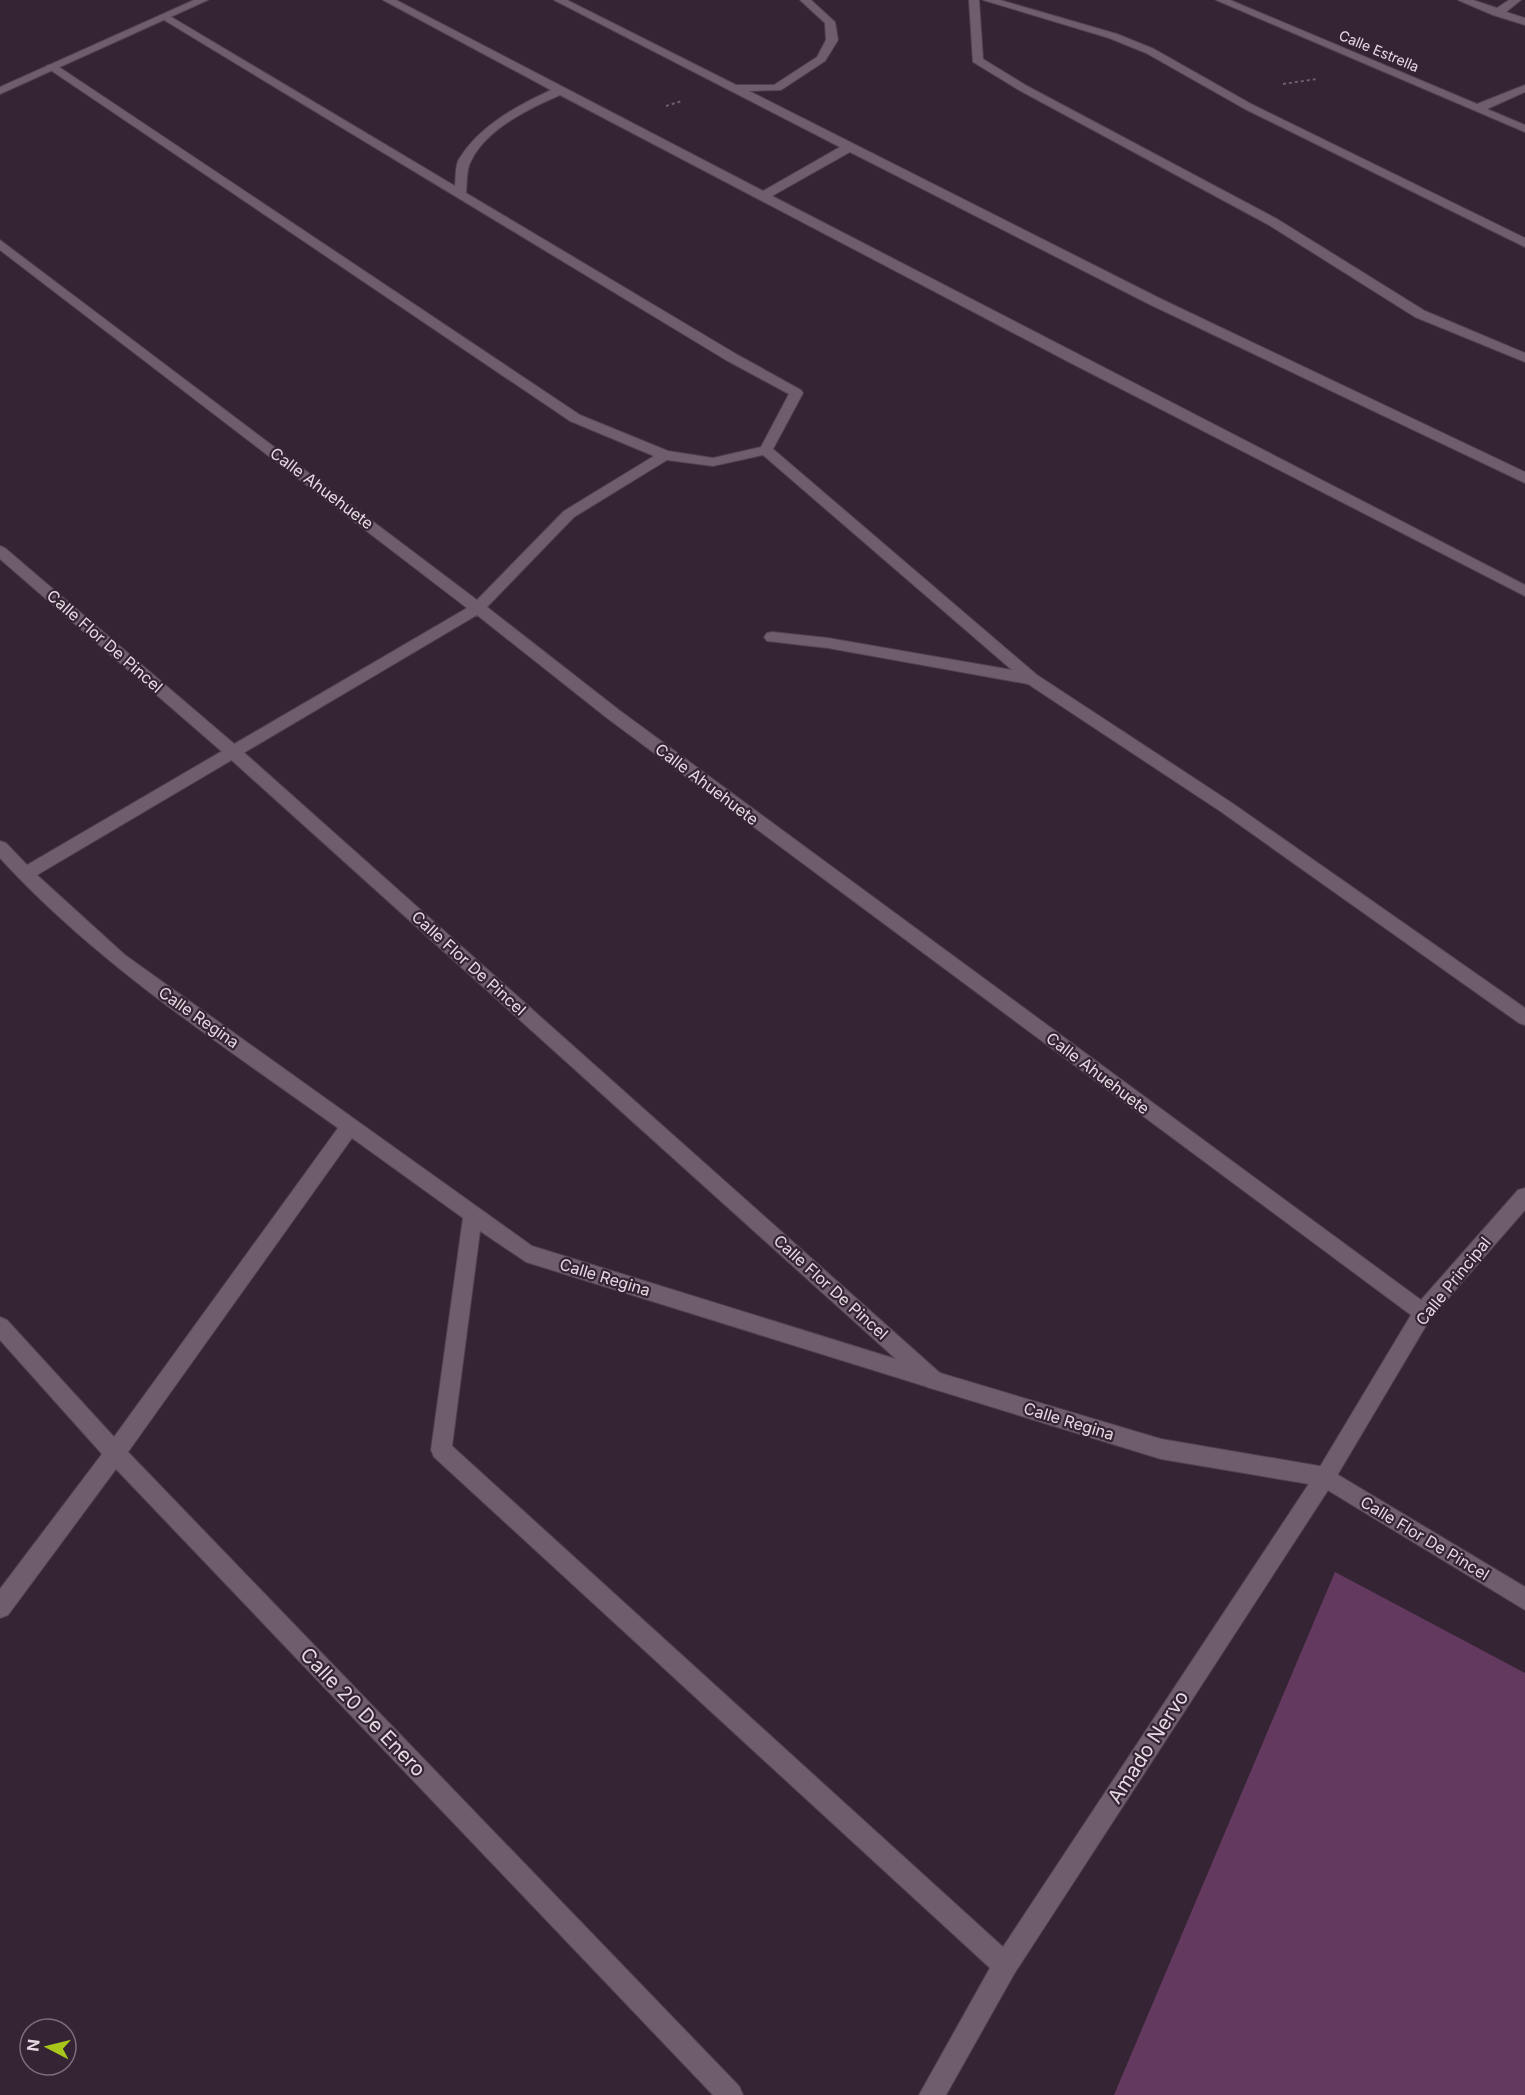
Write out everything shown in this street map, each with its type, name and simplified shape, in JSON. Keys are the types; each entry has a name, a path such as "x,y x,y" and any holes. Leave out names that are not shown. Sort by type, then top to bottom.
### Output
{"street":[{"path":"196,0 202,0"},
{"path":"0,91 202,0"},
{"path":"388,0 1525,591"},
{"path":"559,0 1156,302 1525,478"},
{"path":"731,87 777,88 821,59 832,40 830,22 805,0"},
{"path":"974,0 976,60 1023,88 1273,222 1420,314 1525,358"},
{"path":"988,0 1113,36 1150,51 1249,106 1525,243"},
{"name":"Calle Estrella","path":"1221,0 1525,129"},
{"path":"1463,0 1525,22"},
{"path":"1497,13 1516,0"},
{"path":"52,68 575,418 665,454 713,462 766,450 796,393 731,357 164,17"},
{"path":"1476,109 1525,88"},
{"path":"460,195 464,161 486,134 521,108 561,90"},
{"path":"763,196 849,147"},
{"name":"Calle Ahuehuete","path":"0,244 478,608 622,721 1423,1313"},
{"path":"766,450 1032,679 1226,807 1525,1018"},
{"path":"26,873 478,608 569,514 665,454"},
{"name":"Calle Flor De Pincel","path":"0,551 233,752 934,1380"},
{"path":"772,637 828,644 1032,679"},
{"name":"Calle Regina","path":"0,847 119,960 526,1253 1161,1449 1325,1477"},
{"path":"0,1607 116,1453 351,1125"},
{"name":"Calle Principal","path":"1371,1402 1423,1313 1525,1196"},
{"path":"473,1214 441,1450 1005,1965"},
{"name":"Calle 20 De Enero","path":"0,1326 116,1453 730,2095"},
{"name":"Amado Nervo","path":"932,2095 1005,1965 1325,1477 1371,1402"},
{"name":"Calle Flor De Pincel","path":"1325,1477 1525,1599"}],"path":[{"path":"1224,91 1383,69"},
{"path":"616,120 731,87"}],"shaded area":[{"path":"1335,1572 1525,1673 1525,2095 1114,2095"}]}
